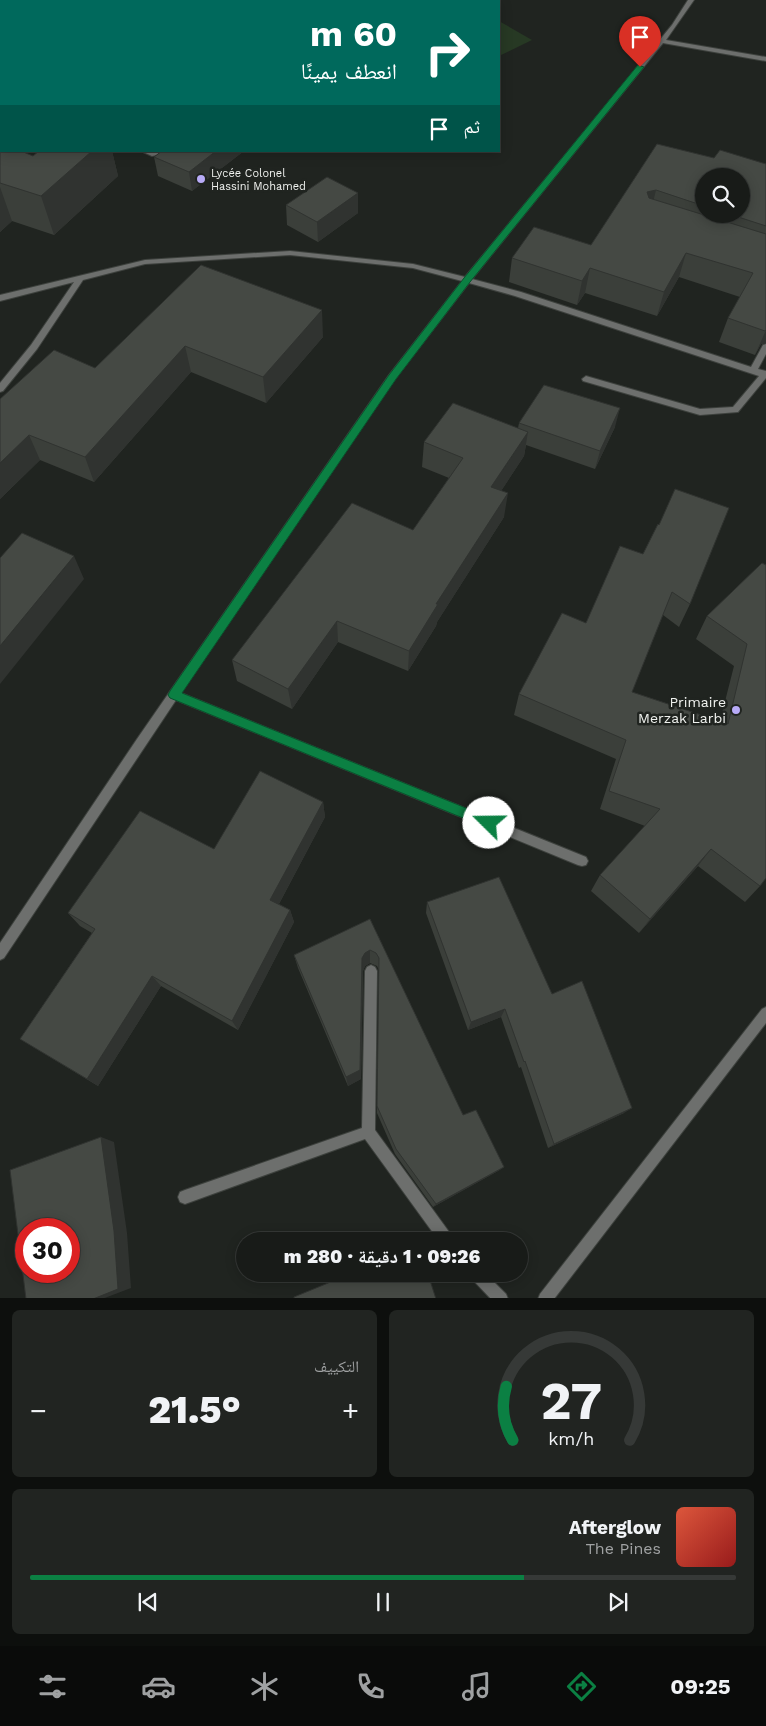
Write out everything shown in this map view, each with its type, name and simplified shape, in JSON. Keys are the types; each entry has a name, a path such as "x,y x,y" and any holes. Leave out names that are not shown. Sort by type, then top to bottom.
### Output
{"street":[{"path":"0,954 174,695 392,377 467,280 661,41 691,0"},
{"path":"661,41 766,58"},
{"path":"147,152 152,154 165,152"},
{"path":"0,298 145,262 290,253 413,266 518,294 765,375 735,410 700,412 586,379"},
{"path":"0,389 34,347 80,278"},
{"path":"754,370 766,347"},
{"path":"174,695 582,860"},
{"path":"371,971 368,1132 440,1232"},
{"path":"545,1298 766,1013"},
{"path":"185,1197 368,1132"},
{"path":"485,1282 501,1298"}],"green space":[{"path":"500,22 532,40 500,56"}],"building":[{"path":"657,144 714,158 720,150 766,164 766,226 750,221 750,168 695,168 695,203 656,190 647,192 649,198 695,212 695,223 730,223 766,234 766,330 728,318 753,273 686,253 664,292 590,268 582,281 512,258 534,227 591,245"},
{"path":"0,152 23,152 33,156 38,152 91,152 41,196 0,183"},
{"path":"161,152 215,152 189,172 154,157"},
{"path":"327,177 358,193 317,222 286,205"},
{"path":"201,265 322,310 263,377 185,346 85,457 29,435 0,463 0,399 54,350 95,368"},
{"path":"544,385 620,408 600,451 519,423"},
{"path":"453,403 528,432 491,487 508,493 436,604 438,604 409,651 337,621 288,689 232,660 352,503 413,530 463,458 424,442"},
{"path":"675,489 729,508 690,604 672,592 632,692 728,724 747,644 707,616 762,563 766,565 766,878 760,886 711,849 650,919 600,875 660,809 609,791 626,740 519,694 562,613 586,623 620,546 643,554 659,525"},
{"path":"22,533 74,556 0,646 0,558"},
{"path":"260,771 323,802 270,900 290,910 232,1021 152,976 87,1079 20,1039 95,929 68,913 140,811 214,849"},
{"path":"499,877 552,994 582,981 632,1108 554,1144 505,1009 471,1022 427,902"},
{"path":"370,919 463,1115 476,1110 504,1167 436,1204 396,1149 377,1106 379,958 376,953 370,950 362,958 360,1070 346,1077 294,955"},
{"path":"101,1137 114,1231 118,1289 96,1298 26,1298 24,1283 80,1283 80,1218 16,1218 10,1170"},
{"path":"331,1282 431,1282 436,1298 294,1298"}],"place":[{"name":"Lycée Colonel Hassini Mohamed","path":"201,179"},
{"name":"Primaire Merzak Larbi","path":"736,710"}],"route":[{"path":"489,823 174,695 392,377 467,280 640,67"}]}
